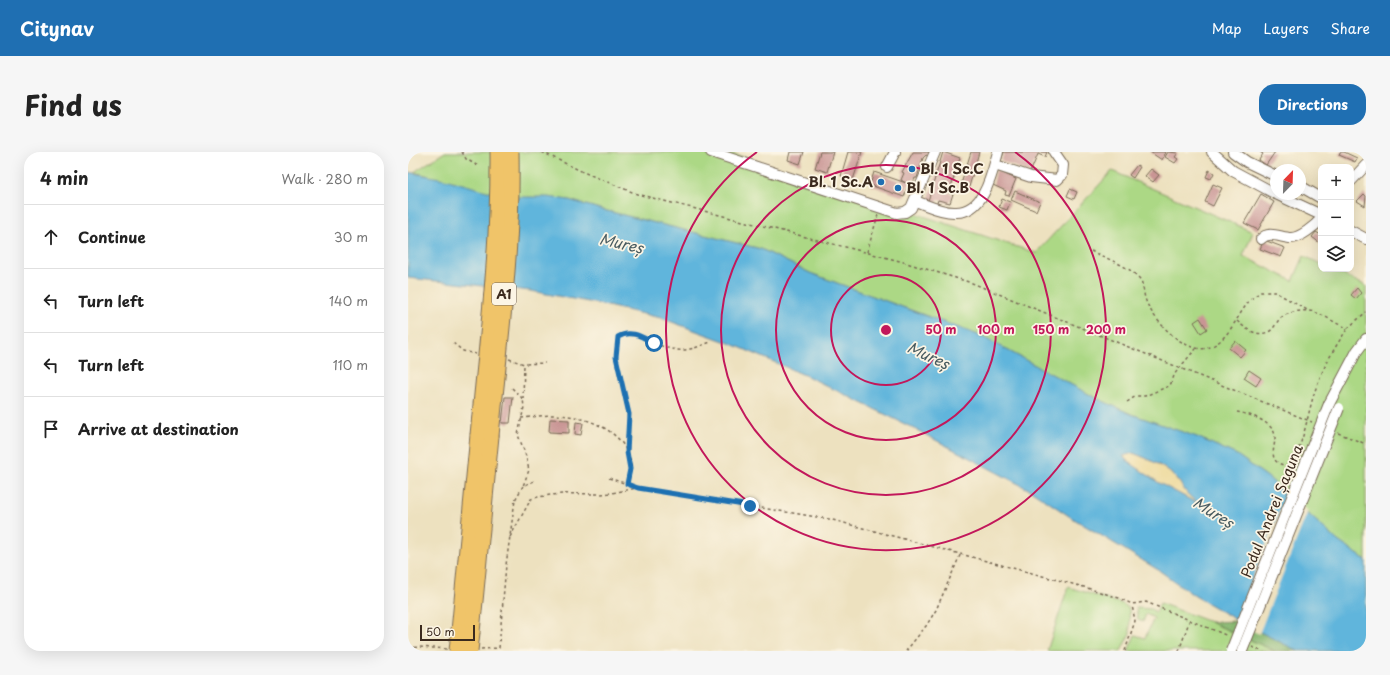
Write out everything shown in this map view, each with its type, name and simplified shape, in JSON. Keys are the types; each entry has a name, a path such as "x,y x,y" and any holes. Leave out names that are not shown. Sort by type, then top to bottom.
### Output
{"highway":[{"name":"A1","path":"457,651 465,632 484,436 495,257 498,152"},
{"name":"A1","path":"484,436 507,265 511,195 510,152"},
{"name":"A1","path":"465,632 470,651"}],"street":[{"path":"711,152 738,156 897,213 905,212 911,208 936,152"},
{"path":"915,201 955,213 964,210 980,200 995,165 998,152"},
{"path":"995,165 1031,178 1057,180 1062,175 1063,165 1054,152"},
{"path":"1212,152 1233,171 1270,191"},
{"path":"1233,152 1247,162 1270,173"},
{"path":"887,166 891,153"},
{"path":"1354,178 1366,165"},
{"path":"1306,189 1318,196"},
{"path":"1289,200 1318,214"},
{"path":"1261,239 1264,235 1270,234 1292,238 1297,237 1318,221"},
{"path":"1354,233 1366,239"},
{"name":"Podul Andrei Șaguna","path":"1244,648 1341,384 1354,356 1366,339"},
{"name":"Podul Andrei Șaguna","path":"1231,651 1334,406"}],"path":[{"path":"462,152 466,159 478,166"},
{"path":"542,152 583,172 637,194 867,252 972,283 1315,423"},
{"path":"867,252 880,207"},
{"path":"1091,251 1130,269 1140,279 1146,301 1156,319 1174,337 1196,349 1210,348 1222,339 1237,320 1248,302 1261,292 1275,292 1309,311 1324,316 1339,326 1348,328"},
{"path":"1237,320 1245,328 1257,334 1270,331 1281,317 1293,312 1309,311"},
{"path":"1237,412 1248,414 1265,422 1274,432 1273,455 1277,461 1283,465 1289,466 1294,461 1315,391 1330,353 1348,328 1366,312"},
{"path":"627,484 630,469 627,452 629,414 616,357 618,337 625,333 638,335 654,343 677,349 689,350 711,342"},
{"path":"1127,402 1136,396 1145,396 1169,386 1177,371 1182,368 1189,356 1196,349"},
{"path":"524,364 524,407 518,435 525,453 529,470 523,486 515,500 509,538 531,499 549,494 601,494 638,488"},
{"path":"512,388 523,399"},
{"path":"521,418 556,415 587,420 601,426 618,439 627,452"},
{"path":"1337,432 1366,444"},
{"path":"609,478 638,488 829,518 961,553 1105,594 1132,604 1146,602 1190,619 1232,638"},
{"path":"523,486 534,481"},
{"path":"906,651 926,626 936,610 961,553"},
{"path":"1125,651 1135,622 1132,604"},
{"path":"1179,651 1190,619"},
{"path":"1244,648 1261,651"}],"green space":[{"path":"445,152 728,152 1036,253 1112,171 1253,232 1243,256 1293,281 1304,256 1318,263 1318,272 1337,272 1366,286 1366,560 1338,541 1269,478 1237,455 1197,437 1131,414 1096,398 981,336 810,273 761,249 603,210 569,200 508,197 414,172"},
{"path":"1068,587 1123,604 1129,608 1130,633 1121,651 1047,651"},
{"path":"1160,603 1210,622 1275,651 1128,651 1135,635 1145,638 1154,618 1146,614 1143,622 1138,620 1136,608 1151,609 1156,613"},
{"path":"1238,621 1298,651 1275,651 1210,622"}],"sand":[{"path":"1133,453 1155,463 1169,472 1178,480 1192,498 1203,504 1202,506 1159,483 1126,460 1123,455"}],"water":[{"name":"Mureș","path":"408,172 445,179 508,197 548,197 569,200 603,210 761,249 810,273 981,336 1096,398 1131,414 1197,437 1237,455 1269,478 1338,541 1366,560 1366,651 1298,651 1238,621 1195,596 1160,571 1069,516 1032,491 913,428 809,377 732,344 661,318 594,303 531,291 408,278","holes":["1133,453 1155,463 1169,472 1178,480 1188,495 1202,504 1202,506 1159,483 1126,460 1123,456"]}],"pier":[{"path":"1287,492 1308,511 1259,634 1235,622"}],"building":[{"path":"790,152 804,152 800,164 788,160"},
{"path":"820,152 833,152 827,172 815,168"},
{"path":"848,152 862,152 853,180 841,176"},
{"path":"913,152 929,152 928,156 926,155 923,158 917,178 915,178 912,185 909,184 904,197 870,185 874,172 906,183 901,180 904,173 902,172"},
{"path":"943,152 960,158 949,193 953,194 950,203 938,200 936,206 927,204"},
{"path":"971,152 979,152 969,187 961,184"},
{"path":"1004,152 1047,152 1045,157 1038,154 1030,173 1001,161"},
{"path":"1150,152 1166,152 1162,160"},
{"path":"1168,152 1178,153 1175,157 1178,159 1175,163 1165,157"},
{"path":"1260,152 1275,152 1266,165 1259,160 1263,154"},
{"path":"1340,152 1344,152 1357,158 1355,162 1339,155"},
{"path":"1137,165 1140,167 1133,178 1129,175"},
{"path":"1151,169 1159,175 1153,182 1145,176"},
{"path":"996,170 1016,179 1009,196 1005,195 1006,191 993,185"},
{"path":"1209,170 1214,173 1211,179 1206,177"},
{"path":"1213,184 1222,188 1213,206 1205,202"},
{"path":"1070,189 1077,192 1074,199 1067,196"},
{"path":"1015,191 1040,202 1036,211 1011,200"},
{"path":"1261,194 1274,202 1258,230 1244,223"},
{"path":"1364,194 1366,196 1365,206 1357,201"},
{"path":"1002,199 1010,202 1007,210 999,207"},
{"path":"1316,232 1318,233 1318,242 1312,237"},
{"path":"1264,240 1285,248 1281,257 1260,249"},
{"path":"1357,288 1361,293 1356,299 1351,295"},
{"path":"1200,318 1207,329 1201,333 1194,322"},
{"path":"1235,341 1246,350 1240,357 1229,348"},
{"path":"1249,370 1261,378 1256,386 1244,378"},
{"path":"505,397 513,397 510,423 502,423"},
{"path":"550,419 569,420 569,433 549,432"},
{"path":"576,422 583,423 581,435 575,434"}],"place":[{"name":"Bl. 1 Sc.C","path":"912,169"},
{"name":"Bl. 1 Sc.A","path":"881,182"},
{"name":"Bl. 1 Sc.B","path":"898,188"}],"route":[{"path":"654,343 638,335 625,333 618,337 616,346 616,357 629,414 627,452 630,460 630,469 627,484 638,488 750,506"}]}
